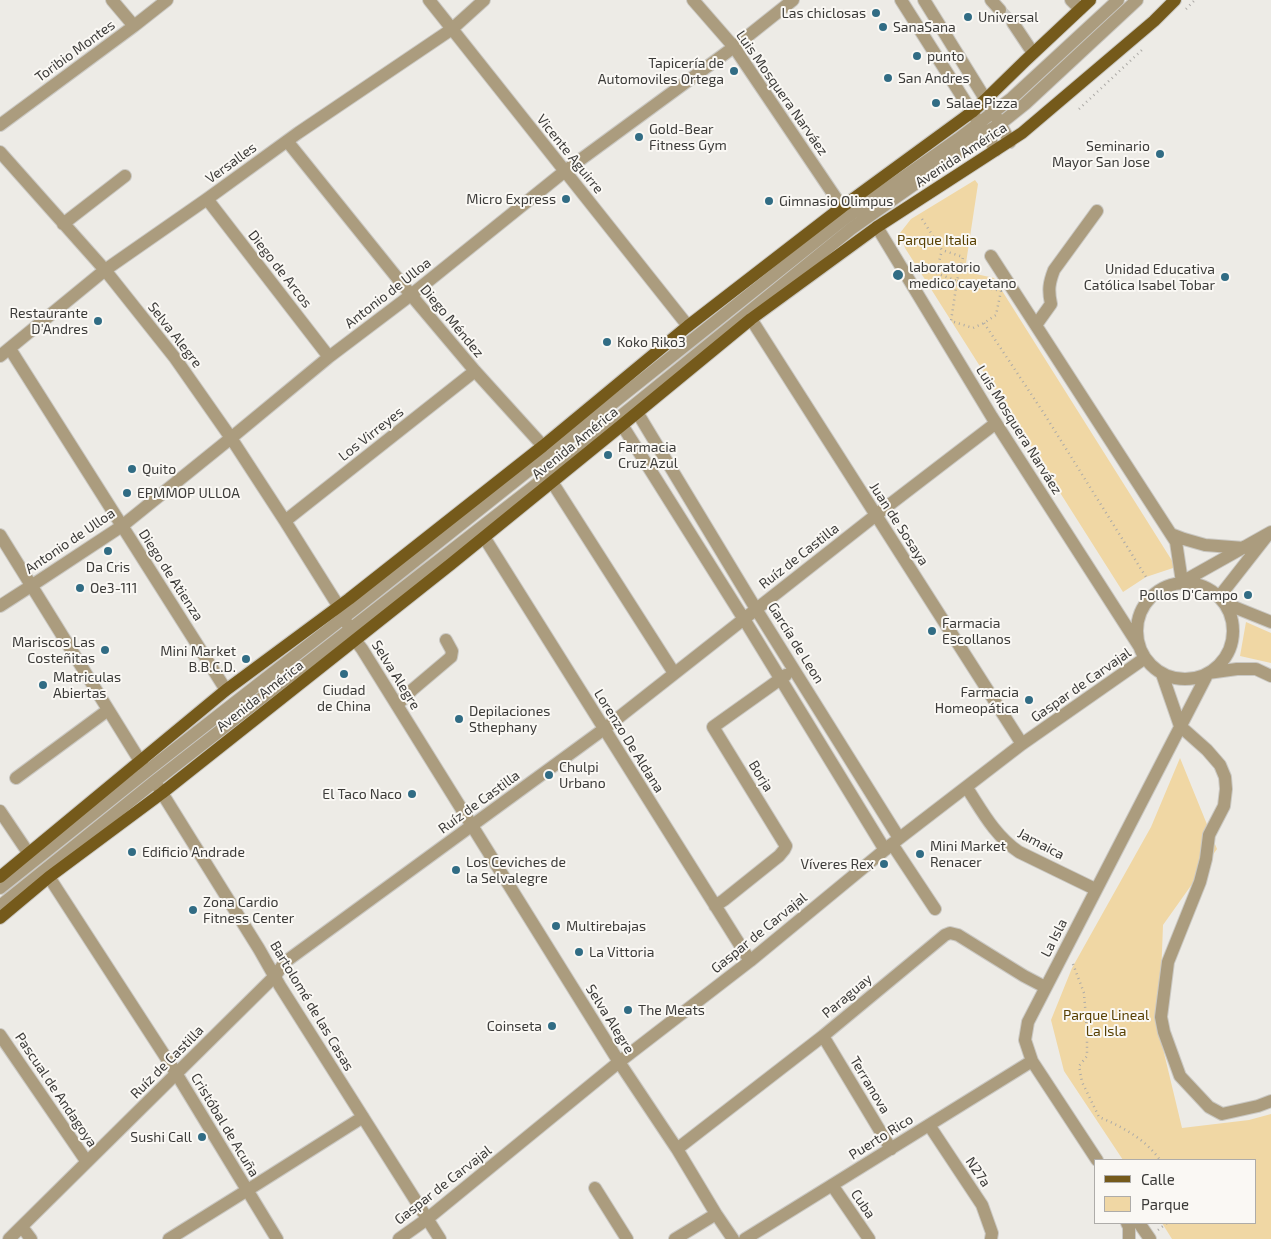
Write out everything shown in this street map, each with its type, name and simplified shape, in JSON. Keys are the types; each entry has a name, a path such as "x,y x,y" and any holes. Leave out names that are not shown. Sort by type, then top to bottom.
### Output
{"main road":[{"name":"Avenida América","path":"0,918 49,877 162,793 543,446 688,326 842,207 972,112 1033,53 1076,5 1090,0"},
{"name":"Avenida América","path":"0,877 144,766 226,690 347,623 484,537 751,319 877,227 1022,133 1147,27 1175,0"}],"street":[{"path":"112,0 134,26"},
{"name":"Toribio Montes","path":"0,125 167,0"},
{"name":"Vicente Aguirre","path":"429,0 688,326"},
{"name":"Versalles","path":"5,352 105,270 287,141 452,29 484,0"},
{"name":"Luis Mosquera Narváez","path":"693,0 734,47 842,207"},
{"name":"Antonio de Ulloa","path":"0,606 122,526 329,357 411,295 566,171 734,47 793,0"},
{"path":"901,0 996,150"},
{"path":"924,0 1010,142"},
{"path":"997,118 1012,98 1118,0"},
{"path":"0,906 844,219 1032,97 1137,0"},
{"path":"1013,23 1033,53"},
{"name":"Diego Méndez","path":"287,141 411,295 475,371 543,446"},
{"name":"Selva Alegre","path":"0,152 105,270 176,358 231,438 285,521 362,649 619,1062 677,1149 733,1239"},
{"path":"64,224 125,176"},
{"name":"Diego de Arcos","path":"206,199 329,357"},
{"path":"1036,325 1051,304 1050,280 1054,270 1097,212"},
{"name":"Luis Mosquera Narváez","path":"877,227 996,423 1139,646"},
{"path":"991,256 1176,542 1182,582 1195,583 1208,588 1222,600 1271,622"},
{"name":"Juan de Sosaya","path":"751,319 1022,744"},
{"name":"Diego de Atienza","path":"5,352 122,526 226,690"},
{"name":"Los Virreyes","path":"285,521 475,371"},
{"name":"García de Leon","path":"637,412 794,669 892,844"},
{"name":"Ruíz de Castilla","path":"9,1239 275,976 285,962 604,729 996,423"},
{"path":"622,425 780,679 935,910"},
{"path":"552,482 674,674"},
{"name":"Gaspar de Carvajal","path":"1162,674 1152,667 1139,646 1136,632 1138,617 1144,603 1154,593 1167,585 1182,582 1271,532"},
{"name":"Gaspar de Carvajal","path":"1222,600 1271,532"},
{"path":"1171,534 1204,545 1244,548"},
{"name":"Bartolomé de las Casas","path":"0,535 440,1239"},
{"name":"Lorenzo De Aldana","path":"484,537 750,961"},
{"path":"1208,673 1221,663 1230,650 1233,634 1232,617 1222,600"},
{"path":"0,888 144,766 347,623"},
{"path":"397,705 409,692 451,656 452,651 446,640"},
{"name":"Gaspar de Carvajal","path":"399,1239 427,1219 619,1062 750,961 892,844 1022,744 1145,658"},
{"name":"Borja","path":"715,906 779,856 786,846 713,727 794,669"},
{"path":"1162,674 1177,678 1193,678 1208,673 1237,669 1256,670 1271,676"},
{"name":"La Isla","path":"1096,1159 1032,1061 1025,1040 1028,1022 1208,673"},
{"path":"1162,674 1180,726 1220,765 1225,777 1226,789 1224,806 1209,835 1206,859 1200,882 1168,962 1161,1017 1164,1032 1180,1076 1209,1107 1222,1114 1271,1101"},
{"path":"16,778 108,710"},
{"name":"Jamaica","path":"967,788 998,834 1008,844 1019,852 1095,889"},
{"path":"0,811 29,854"},
{"name":"Cristóbal de Acuña","path":"49,877 176,1074 277,1239"},
{"name":"Paraguay","path":"677,1149 823,1036 945,935 950,933 961,937 1045,987"},
{"name":"Pascual de Andagoya","path":"0,1035 87,1162"},
{"name":"Terranova","path":"823,1036 891,1149"},
{"name":"Puerto Rico","path":"745,1239 1032,1061"},
{"path":"169,1239 362,1117"},
{"name":"N27a","path":"929,1125 982,1205 992,1233 991,1239"},
{"name":"Cuba","path":"832,1185 868,1239"},
{"path":"595,1188 627,1239"},
{"path":"674,1239 716,1214"},
{"path":"1127,1224 1129,1239"},
{"path":"1140,1224 1151,1236"},
{"path":"22,1227 31,1239"}],"path":[{"path":"1181,13 1195,0"},
{"path":"1079,110 1144,48"},
{"path":"922,219 942,250 963,258 957,281 951,322 973,328 996,315 1001,290 957,281 936,273 942,250"},
{"path":"984,323 1045,415 1146,577"},
{"path":"1070,957 1084,993 1088,1032 1087,1056 1079,1066 1082,1082 1099,1117 1120,1126 1142,1141 1159,1159"},
{"path":"1151,1236 1167,1224"}],"green space":[{"name":"Parque Italia","path":"975,180 978,184 966,263 976,274 994,278 1176,567 1146,577 1123,592 905,248 900,233 911,219"},
{"path":"1246,622 1271,633 1271,663 1240,656"},
{"name":"Parque Lineal La Isla","path":"1180,758 1217,849 1163,925 1159,1032 1182,1128 1249,1120 1271,1114 1271,1239 1172,1239 1163,1224 1256,1224 1256,1159 1122,1159 1064,1071 1051,1020 1072,968 1151,827"}],"tunnel":[{"path":"1000,10 1013,23"}],"place":[{"name":"Las chiclosas","path":"876,13"},
{"name":"Universal","path":"968,17"},
{"name":"SanaSana","path":"883,27"},
{"name":"punto","path":"917,56"},
{"name":"Tapicería de Automoviles Ortega","path":"734,71"},
{"name":"San Andres","path":"888,78"},
{"name":"Salae Pizza","path":"936,103"},
{"name":"Gold-Bear Fitness Gym","path":"639,137"},
{"name":"Seminario Mayor San Jose","path":"1160,154"},
{"name":"Micro Express","path":"566,199"},
{"name":"Gimnasio Olimpus","path":"769,201"},
{"name":"laboratorio medico cayetano","path":"898,275"},
{"name":"Unidad Educativa Católica Isabel Tobar","path":"1225,277"},
{"name":"Restaurante D'Andres","path":"98,321"},
{"name":"Koko Riko3","path":"607,342"},
{"name":"Farmacia Cruz Azul","path":"608,455"},
{"name":"Quito","path":"132,469"},
{"name":"EPMMOP ULLOA","path":"127,493"},
{"name":"Da Cris","path":"108,551"},
{"name":"Oe3-111","path":"80,588"},
{"name":"Pollos D'Campo","path":"1248,595"},
{"name":"Farmacia Escollanos","path":"932,631"},
{"name":"Mariscos Las Costeñitas","path":"105,650"},
{"name":"Mini Market B.B.C.D.","path":"246,659"},
{"name":"Ciudad de China","path":"344,674"},
{"name":"Matriculas Abiertas","path":"43,685"},
{"name":"Farmacia Homeopática","path":"1029,700"},
{"name":"Depilaciones Sthephany","path":"459,719"},
{"name":"Chulpi Urbano","path":"549,775"},
{"name":"El Taco Naco","path":"412,794"},
{"name":"Edificio Andrade","path":"132,852"},
{"name":"Mini Market Renacer","path":"920,854"},
{"name":"Víveres Rex","path":"884,864"},
{"name":"Los Ceviches de la Selvalegre","path":"456,870"},
{"name":"Zona Cardio Fitness Center","path":"193,910"},
{"name":"Multirebajas","path":"556,926"},
{"name":"La Vittoria","path":"579,952"},
{"name":"The Meats","path":"628,1010"},
{"name":"Coinseta","path":"552,1026"},
{"name":"Sushi Call","path":"202,1137"}]}
